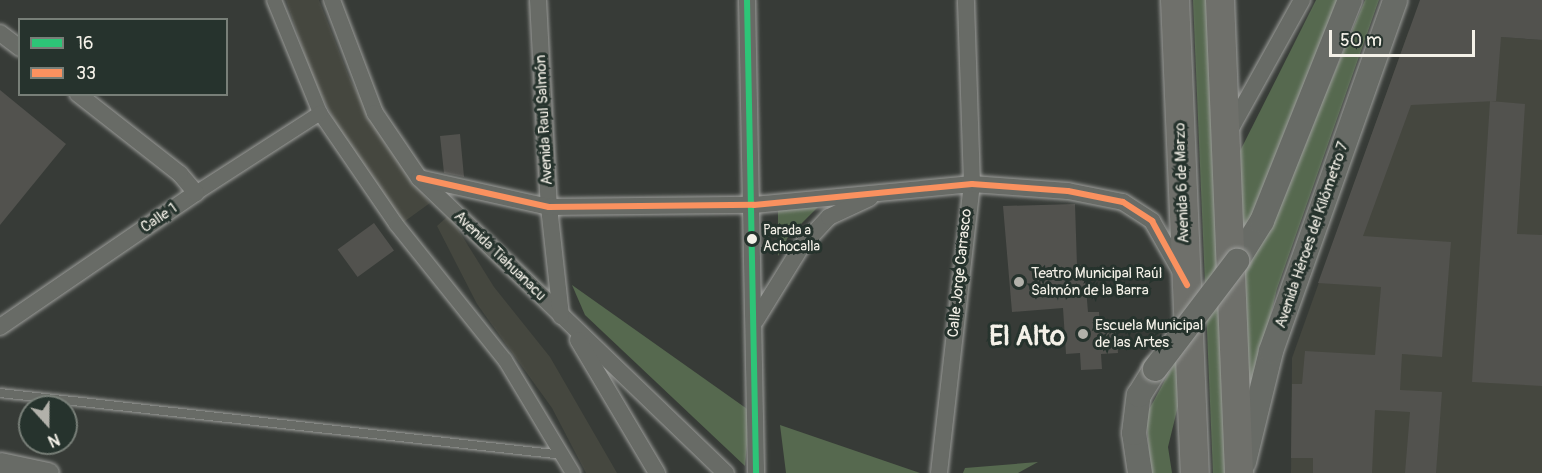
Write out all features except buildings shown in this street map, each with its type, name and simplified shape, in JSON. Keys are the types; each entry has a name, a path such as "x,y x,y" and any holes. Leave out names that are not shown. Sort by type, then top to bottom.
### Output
{"highway":[{"name":"Avenida 6 de Marzo","path":"1175,0 1194,473"},
{"path":"1220,0 1240,473"}],"main road":[{"path":"1140,473 1134,433 1138,395 1237,261 1262,221 1350,0"},
{"name":"Avenida Héroes del Kilómetro 7","path":"1240,473 1271,351 1395,0"}],"street":[{"path":"274,0 320,113 396,224 505,360 573,473"},
{"name":"Avenida Tiahuanacu","path":"332,0 375,113 419,178 726,473"},
{"name":"Avenida Raul Salmón","path":"538,0 549,207 558,312"},
{"path":"747,0 754,205 756,473"},
{"name":"Calle Jorge Carrasco","path":"939,473 972,184 966,0"},
{"path":"1225,142 1244,98 1302,0"},
{"path":"0,33 18,46"},
{"path":"81,96 180,174 196,193"},
{"name":"Calle 1","path":"0,327 196,193 320,113"},
{"path":"419,178 549,207 754,205 972,184 1068,191 1123,202 1152,222 1187,285"},
{"path":"754,324 772,287 829,218 880,193"},
{"path":"558,312 657,473"},
{"path":"0,462 48,473"}],"lane":[{"path":"0,393 563,455"}],"shaded area":[{"path":"286,0 319,0 349,77 386,145 430,203 401,224 348,149 311,74"},
{"path":"1409,30 1542,40 1542,473 1291,473 1292,358"},
{"path":"449,215 494,287 550,357 617,473 586,473 552,408 477,304 437,226"}],"green space":[{"path":"1193,0 1206,0 1229,473 1213,473"},
{"path":"1316,0 1340,0 1278,164 1237,246 1239,153"},
{"path":"1365,0 1379,0 1277,289 1245,418 1239,278 1271,223"},
{"path":"821,204 788,237 778,256 778,209"},
{"path":"572,285 750,411 745,466 585,315"},
{"path":"1179,354 1179,402 1168,447 1172,473 1151,473 1146,415"},
{"path":"780,425 920,473 786,473"},
{"path":"1038,462 1018,473 963,473 965,468"}],"transit line":[{"name":"16","path":"747,0 756,473"},
{"name":"33","path":"419,178 549,207 754,205 972,184 1068,191 1123,202 1152,221 1187,285"}],"place":[{"name":"Parada a Achocalla","path":"752,239"},
{"name":"Teatro Municipal Raúl Salmón de la Barra","path":"1019,282"},
{"name":"Escuela Municipal de las Artes","path":"1083,334"}],"district":[{"name":"El Alto","path":"1027,337"}]}
